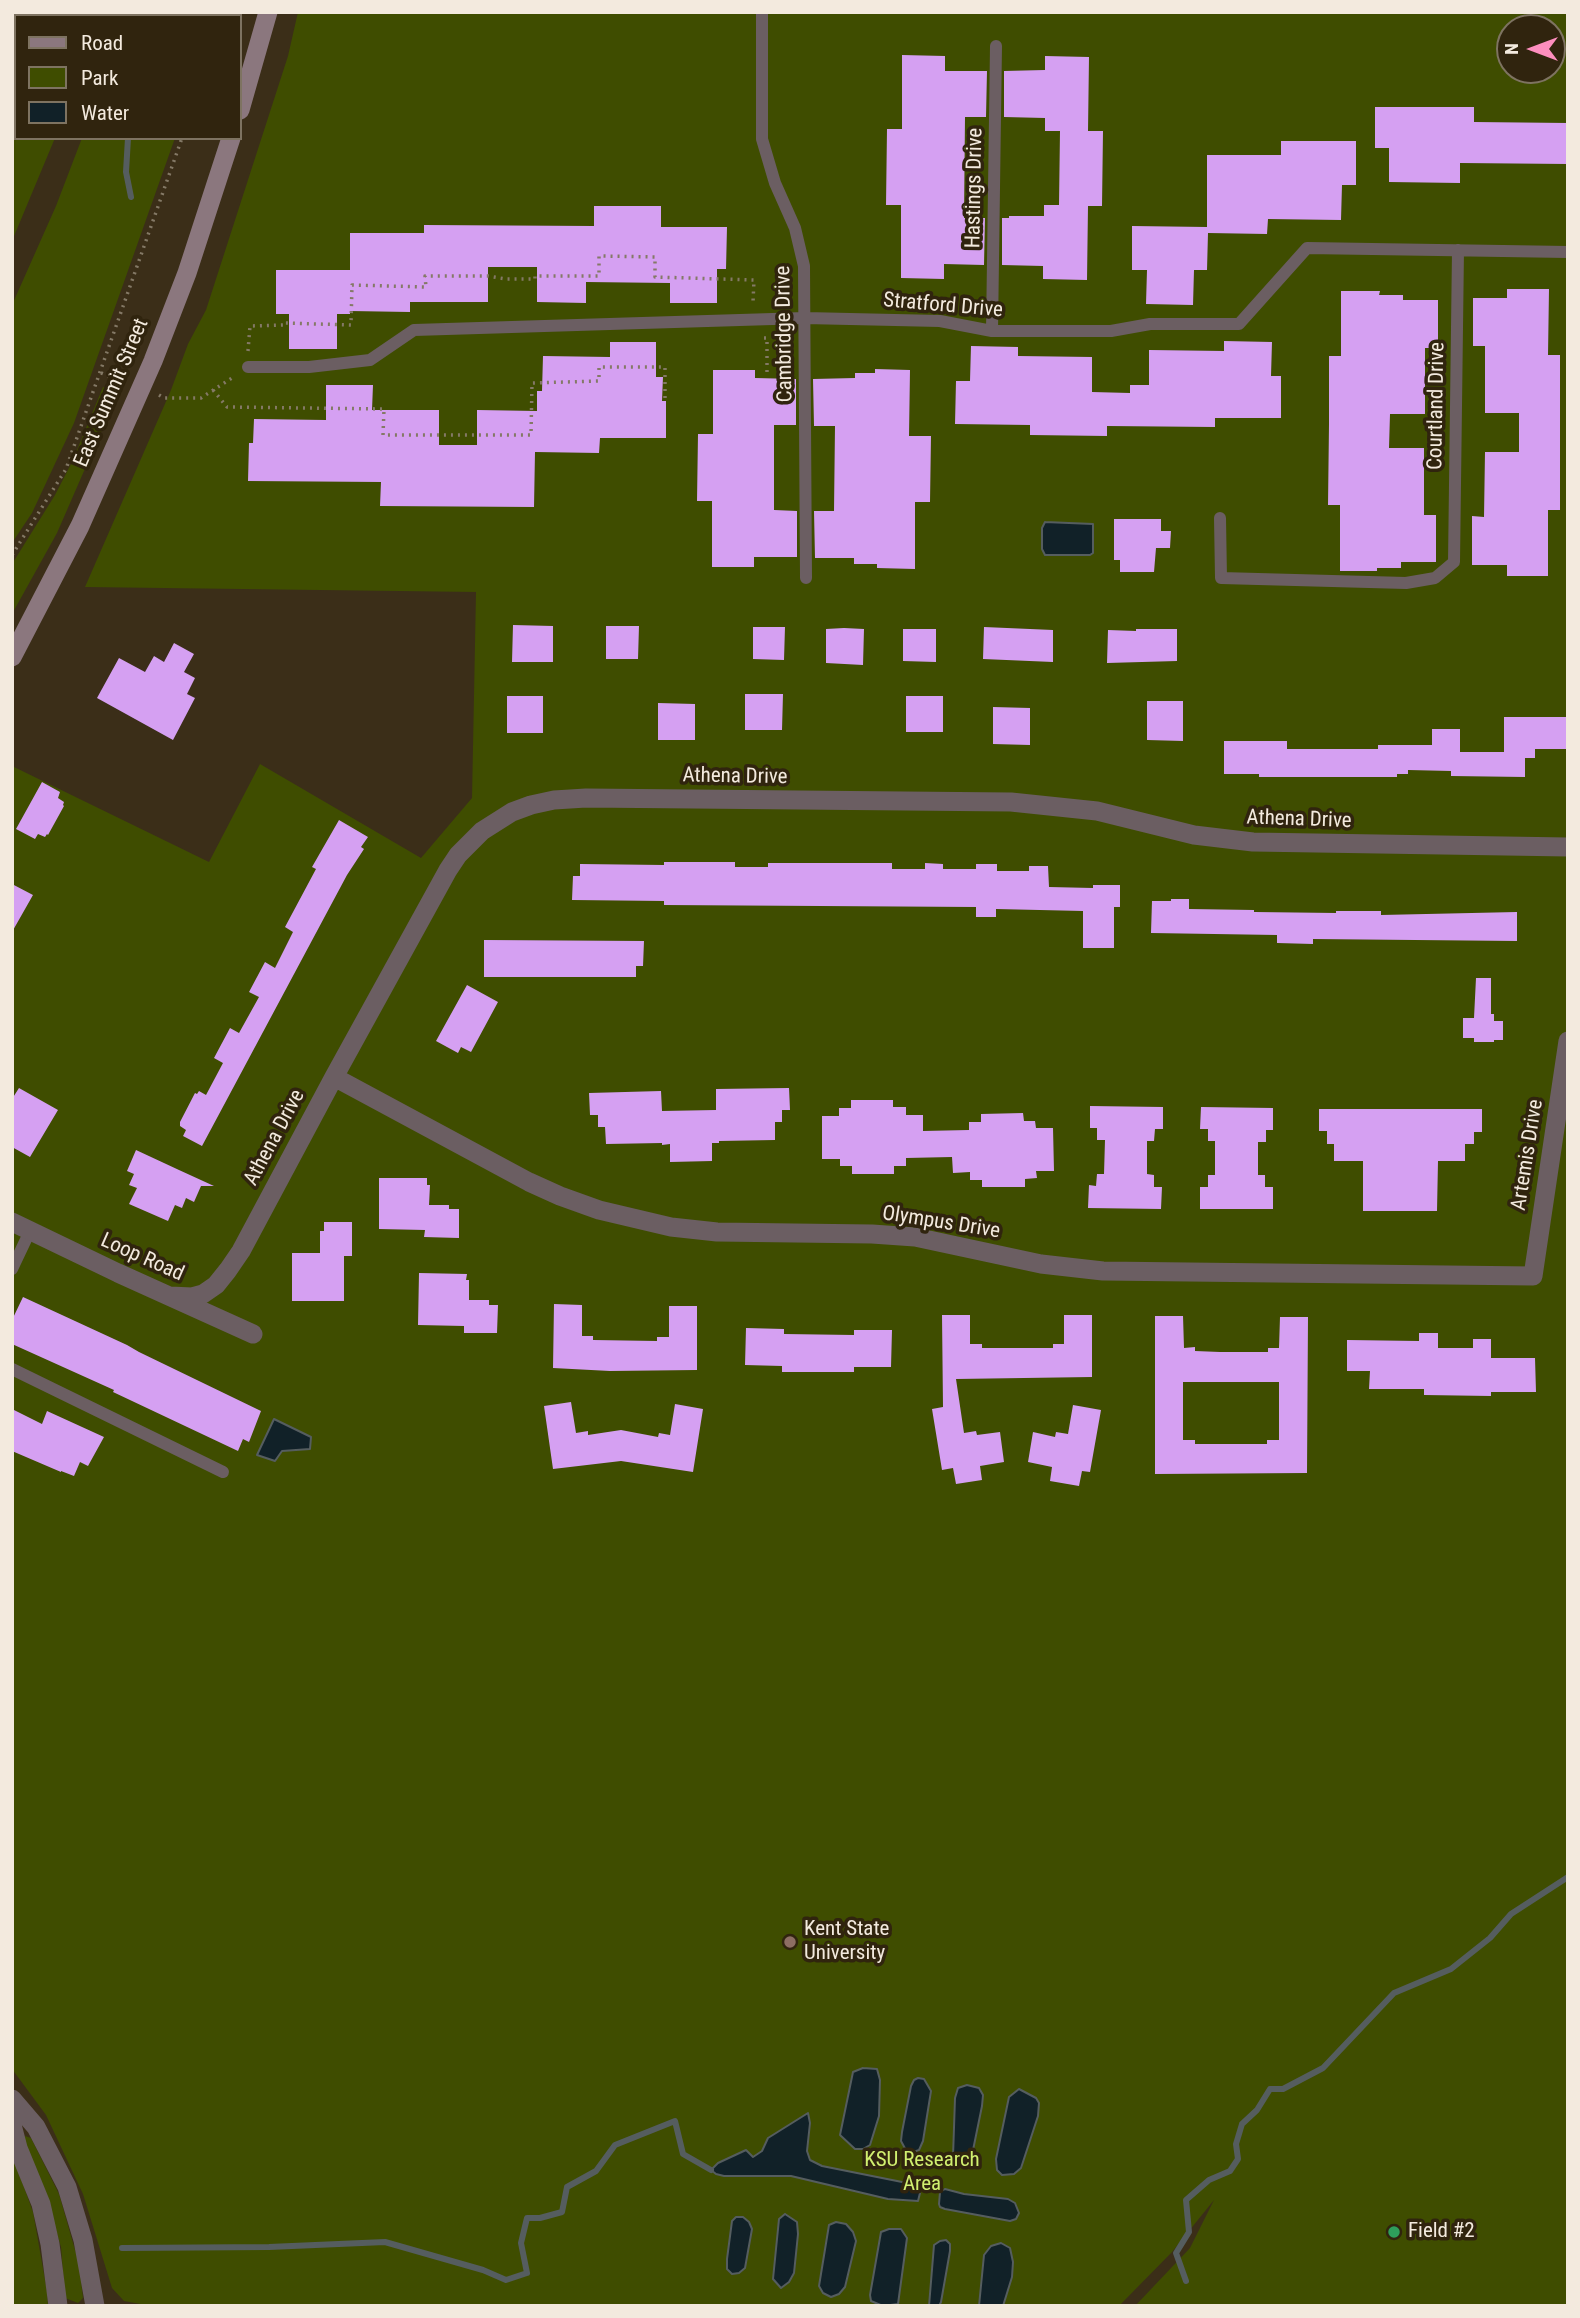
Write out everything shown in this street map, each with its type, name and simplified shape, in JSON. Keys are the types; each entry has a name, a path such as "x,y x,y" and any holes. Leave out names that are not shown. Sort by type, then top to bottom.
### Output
{"main road":[{"path":"242,103 268,12"},
{"name":"East Summit Street","path":"12,657 80,526 141,388 187,273 230,140"}],"street":[{"name":"Athena Drive","path":"170,1296 192,1297 203,1294 216,1285 228,1270 248,1239 448,870 458,855 477,836 497,821 531,805 554,800 633,798 1011,802 1097,811 1194,835 1252,842 1568,847"},
{"name":"Artemis Drive","path":"1533,1276 1568,1041"},
{"name":"Olympus Drive","path":"334,1077 528,1182 599,1210 671,1227 717,1232 915,1237 1041,1264 1104,1272 1533,1276"},
{"name":"Loop Road","path":"21,1226 253,1334"},
{"path":"12,2099 36,2127 67,2187 83,2240 95,2306"},
{"path":"12,2125 18,2148 41,2204 50,2245 58,2306"}],"lane":[{"name":"Cambridge Drive","path":"762,12 762,139 767,162 801,246 804,266 806,578"},
{"name":"Hastings Drive","path":"992,331 996,46"},
{"name":"Stratford Drive","path":"248,367 309,367 370,360 414,330 805,318 940,321 992,331 1111,331 1150,324 1239,324 1307,248 1568,252"},
{"name":"Courtland Drive","path":"1220,518 1221,578 1247,581 1406,583 1435,578 1454,562 1458,250"},
{"path":"12,1269 21,1226"},
{"path":"12,1370 223,1472"}],"path":[{"path":"12,555 66,469 181,140"},
{"path":"141,388 164,397 201,398 248,367 250,326 284,326 284,323 351,326 352,285 426,287 425,276 488,276 506,279 599,276 599,256 655,257 655,277 754,280 754,338 767,338 767,373"},
{"path":"214,390 227,407 384,409 383,435 531,435 532,383 599,381 599,368 665,368 665,401"}],"green space":[{"path":"12,12 90,12 14,14 14,140 54,140 12,241"},
{"path":"121,12 219,12 218,14"},
{"name":"KSU Research Area","path":"298,12 1568,12 1568,2306 1135,2306 1190,2248 1214,2200 1172,2252 1119,2306 146,2305 124,2301 112,2288 83,2194 46,2115 12,2069 12,766 209,862 260,764 421,858 472,798 476,592 85,587 171,390 188,344 206,310 288,56"},
{"path":"81,140 174,140 74,423 32,513 12,543 12,305 56,206"},
{"path":"103,387 118,393 57,533 12,614 12,564 72,462"},
{"path":"25,2136 31,2138 59,2194 79,2264 83,2298 78,2303 65,2298 61,2247 47,2200 23,2140"},
{"path":"12,2154 33,2212 48,2306 12,2306"}],"water":[{"path":"1045,522 1093,524 1093,553 1045,555 1042,549 1042,528"},
{"path":"274,1419 311,1437 310,1449 282,1451 275,1461 257,1455"},
{"path":"863,2068 877,2069 880,2080 879,2116 870,2145 855,2149 840,2135 853,2072"},
{"path":"918,2078 924,2079 931,2091 923,2141 919,2150 908,2154 901,2141 902,2132 911,2086"},
{"path":"967,2085 979,2088 983,2095 972,2155 962,2167 954,2165 953,2157 955,2098 958,2088"},
{"path":"1019,2089 1036,2098 1039,2103 1038,2116 1021,2168 1014,2174 1002,2175 997,2170 996,2159 1009,2097"},
{"path":"808,2113 810,2123 807,2151 810,2160 822,2166 907,2183 917,2187 920,2193 918,2201 888,2199 791,2176 724,2176 711,2170 718,2163 746,2150 753,2157 762,2151 768,2138"},
{"path":"945,2189 1008,2199 1015,2203 1019,2213 1016,2219 1010,2221 945,2209 939,2204 940,2192"},
{"path":"785,2214 797,2222 798,2234 794,2273 789,2282 781,2288 773,2279 779,2219"},
{"path":"736,2217 743,2217 752,2229 745,2268 732,2274 727,2269 727,2259 732,2221"},
{"path":"836,2222 846,2224 856,2241 845,2287 839,2294 831,2297 823,2293 819,2286 829,2225"},
{"path":"901,2229 907,2238 898,2304 883,2306 871,2301 870,2295 881,2232"},
{"path":"946,2240 950,2244 950,2251 941,2302 939,2306 929,2306 934,2245"},
{"path":"1001,2243 1010,2248 1013,2262 1012,2277 1003,2306 979,2306 984,2255 991,2246"}],"building":[{"path":"902,55 945,56 945,71 987,71 986,117 965,117 964,218 985,218 984,265 944,264 944,279 901,278 901,205 886,205 887,129 902,129"},
{"path":"1045,56 1089,57 1088,131 1103,131 1102,206 1088,206 1087,280 1043,279 1043,266 1002,265 1002,218 1044,216 1044,205 1059,205 1060,131 1045,131 1045,118 1004,117 1004,71 1045,70"},
{"path":"1375,107 1474,107 1474,122 1568,123 1568,164 1460,163 1460,183 1389,182 1389,148 1375,148"},
{"path":"1281,141 1356,141 1356,185 1342,185 1341,220 1268,219 1267,234 1208,233 1207,270 1194,270 1193,305 1146,304 1147,270 1132,270 1132,226 1207,227 1207,155 1281,155"},
{"path":"594,206 661,206 661,227 727,227 726,269 717,269 717,303 670,303 670,283 586,282 586,303 537,302 537,267 488,267 488,302 410,302 410,312 350,311 350,314 337,314 337,349 289,349 289,314 276,314 276,270 350,270 350,233 424,233 424,225 594,226"},
{"path":"1507,289 1549,289 1548,355 1560,355 1560,510 1548,510 1548,576 1507,576 1507,565 1472,565 1472,516 1484,517 1485,452 1519,452 1519,413 1485,413 1485,346 1473,346 1473,298 1507,298"},
{"path":"1341,291 1380,291 1379,295 1403,295 1403,300 1438,300 1438,348 1425,348 1425,414 1390,414 1389,448 1424,448 1424,515 1436,515 1436,562 1401,562 1401,568 1377,568 1377,571 1340,571 1340,505 1328,505 1329,356 1341,356"},
{"path":"1224,341 1272,342 1271,376 1281,376 1281,418 1215,418 1215,427 1107,426 1107,436 1030,435 1030,425 955,424 956,381 970,381 971,346 1018,347 1018,356 1092,357 1092,392 1130,393 1130,385 1149,385 1149,350 1224,351"},
{"path":"610,342 656,342 656,377 663,377 662,401 666,401 666,438 600,438 599,453 535,452 534,507 380,506 381,482 248,481 249,443 253,443 254,419 326,420 326,385 373,385 372,410 439,410 439,445 477,445 477,410 537,411 537,391 542,391 543,356 610,357"},
{"path":"875,369 910,370 909,436 931,436 930,502 915,502 915,569 877,568 877,564 854,564 854,558 815,558 814,511 834,511 835,426 814,426 813,379 855,378 855,373 875,373"},
{"path":"713,370 755,370 755,378 796,379 796,425 774,425 774,510 797,511 797,557 754,557 754,567 712,567 712,501 697,501 698,434 713,434"},
{"path":"1114,519 1161,519 1161,531 1171,531 1170,548 1156,548 1154,572 1120,572 1120,560 1114,560"},
{"path":"513,625 553,626 553,662 512,662"},
{"path":"606,626 639,626 638,659 606,659"},
{"path":"753,627 785,627 784,660 753,659"},
{"path":"984,627 1053,630 1053,662 983,659"},
{"path":"826,629 864,629 863,665 826,663"},
{"path":"903,629 936,629 936,662 903,661"},
{"path":"1177,629 1177,661 1107,663 1108,630"},
{"path":"174,643 194,654 184,672 195,678 187,694 195,698 173,740 97,698 119,658 145,672 154,656 164,662"},
{"path":"745,694 783,694 782,730 745,730"},
{"path":"507,696 543,696 543,733 507,733"},
{"path":"906,696 943,696 943,732 906,732"},
{"path":"1147,701 1183,701 1183,741 1147,740"},
{"path":"658,703 695,704 695,740 658,740"},
{"path":"993,707 1030,708 1030,745 993,744"},
{"path":"1504,717 1568,717 1568,749 1535,749 1535,758 1525,758 1525,777 1451,776 1451,771 1408,770 1408,774 1397,774 1397,777 1259,777 1259,774 1224,774 1224,741 1287,741 1287,749 1378,749 1378,745 1432,745 1432,729 1460,729 1460,752 1504,752"},
{"path":"42,782 60,792 58,798 64,802 64,806 48,835 45,837 38,834 35,839 16,829"},
{"path":"339,820 368,837 361,847 364,849 347,875 202,1146 183,1136 186,1130 180,1126 180,1122 195,1093 199,1091 206,1095 223,1063 214,1058 230,1028 239,1033 259,997 249,992 265,962 275,968 293,932 285,927 316,869 312,867"},
{"path":"664,862 735,862 735,867 768,867 768,863 892,863 892,869 925,869 925,863 943,864 943,869 976,869 976,864 997,864 997,871 1029,871 1029,866 1048,866 1049,887 1093,888 1093,885 1120,885 1120,907 1114,907 1114,948 1083,948 1083,911 996,909 996,917 976,917 976,907 664,905 664,901 572,900 573,876 580,876 580,864 664,865"},
{"path":"12,884 33,895 12,932"},
{"path":"1189,899 1189,909 1254,912 1381,911 1381,915 1517,912 1517,941 1313,939 1313,944 1277,943 1277,935 1151,933 1152,901"},
{"path":"484,940 644,941 643,966 636,966 636,977 484,977"},
{"path":"1476,978 1491,978 1491,1014 1494,1014 1494,1021 1503,1021 1503,1040 1474,1042 1474,1038 1463,1038 1463,1018 1474,1018"},
{"path":"467,985 498,1002 471,1052 461,1047 458,1053 436,1041"},
{"path":"19,1088 58,1110 30,1157 12,1147 12,1099"},
{"path":"789,1088 790,1110 782,1110 782,1122 775,1122 775,1140 712,1143 712,1161 670,1162 670,1144 606,1144 605,1127 598,1127 598,1115 590,1115 589,1093 661,1091 662,1111 716,1110 716,1089"},
{"path":"851,1100 893,1100 893,1107 906,1107 906,1115 923,1115 923,1131 969,1130 969,1122 981,1122 981,1114 1023,1113 1024,1121 1035,1121 1036,1128 1053,1128 1054,1171 1036,1171 1037,1178 1025,1179 1025,1187 982,1187 982,1180 970,1180 970,1172 953,1173 952,1157 906,1158 906,1166 894,1166 894,1174 852,1174 852,1166 840,1166 840,1159 822,1159 822,1116 839,1116 839,1108 851,1108"},
{"path":"1090,1106 1163,1107 1163,1129 1155,1129 1154,1141 1147,1141 1147,1174 1154,1175 1154,1187 1162,1187 1161,1209 1088,1208 1089,1185 1096,1186 1097,1174 1104,1174 1105,1140 1097,1140 1097,1128 1090,1128"},
{"path":"1201,1107 1273,1108 1273,1130 1266,1130 1266,1142 1258,1142 1258,1175 1265,1175 1265,1187 1273,1187 1273,1209 1200,1209 1200,1187 1208,1187 1208,1175 1215,1175 1215,1141 1208,1141 1208,1129 1200,1129"},
{"path":"1319,1109 1482,1109 1482,1132 1474,1132 1474,1144 1465,1144 1465,1161 1438,1161 1437,1211 1363,1211 1363,1161 1334,1161 1334,1144 1327,1144 1327,1131 1319,1131"},
{"path":"136,1150 214,1186 201,1186 194,1202 186,1198 182,1208 175,1205 168,1221 129,1204 137,1188 129,1185 134,1174 127,1171"},
{"path":"379,1178 427,1178 427,1185 430,1185 429,1205 449,1205 449,1209 459,1209 459,1238 424,1237 425,1230 379,1229"},
{"path":"324,1222 352,1222 352,1256 344,1256 344,1301 292,1301 292,1253 320,1253 320,1231 324,1231"},
{"path":"419,1273 467,1274 469,1300 489,1300 489,1305 498,1305 497,1333 464,1333 464,1326 418,1325"},
{"path":"23,1297 261,1411 249,1442 243,1439 238,1451 12,1344 12,1320"},
{"path":"554,1304 582,1305 582,1336 593,1336 593,1340 657,1341 657,1337 669,1337 669,1306 697,1306 697,1370 610,1371 553,1368"},
{"path":"942,1315 970,1315 970,1344 982,1344 982,1348 1053,1348 1053,1344 1064,1344 1064,1315 1092,1315 1092,1377 956,1379 964,1433 976,1431 977,1435 1000,1432 1004,1462 980,1466 982,1480 956,1484 953,1468 942,1470 932,1409 943,1407"},
{"path":"1155,1316 1183,1316 1184,1348 1195,1347 1195,1351 1220,1352 1268,1352 1268,1348 1279,1348 1280,1317 1308,1317 1307,1473 1155,1474","holes":["1183,1382 1279,1382 1279,1440 1267,1440 1267,1444 1195,1444 1195,1440 1183,1440"]},
{"path":"746,1328 784,1329 784,1334 854,1335 854,1330 892,1330 891,1367 854,1367 854,1372 782,1372 782,1366 745,1365"},
{"path":"1419,1333 1438,1333 1438,1348 1473,1348 1473,1339 1491,1339 1491,1358 1535,1358 1536,1392 1491,1392 1491,1396 1424,1395 1424,1389 1369,1389 1370,1371 1347,1371 1347,1340 1419,1341"},
{"path":"571,1402 576,1433 588,1431 588,1435 621,1430 658,1437 659,1433 670,1435 675,1404 703,1409 693,1472 621,1461 553,1469 544,1406"},
{"path":"1073,1405 1101,1410 1090,1472 1082,1471 1079,1486 1050,1481 1052,1467 1028,1462 1033,1432 1055,1437 1056,1432 1068,1434"},
{"path":"12,1409 42,1424 47,1411 104,1437 88,1466 80,1462 74,1476 12,1451"}],"waterway":[{"path":"128,140 126,172 131,197"},
{"path":"1186,2281 1176,2253 1189,2232 1186,2200 1209,2180 1230,2171 1238,2159 1236,2144 1242,2124 1257,2110 1270,2089 1283,2089 1323,2068 1394,1993 1451,1969 1490,1938 1511,1914 1568,1877"},
{"path":"122,2248 269,2247 385,2242 483,2270 506,2280 527,2273 521,2243 527,2218 540,2218 562,2212 567,2187 596,2171 615,2145 675,2121 683,2154 711,2170"}],"place":[{"name":"Kent State University","path":"790,1942"},
{"name":"Field #2","path":"1394,2232"}]}
